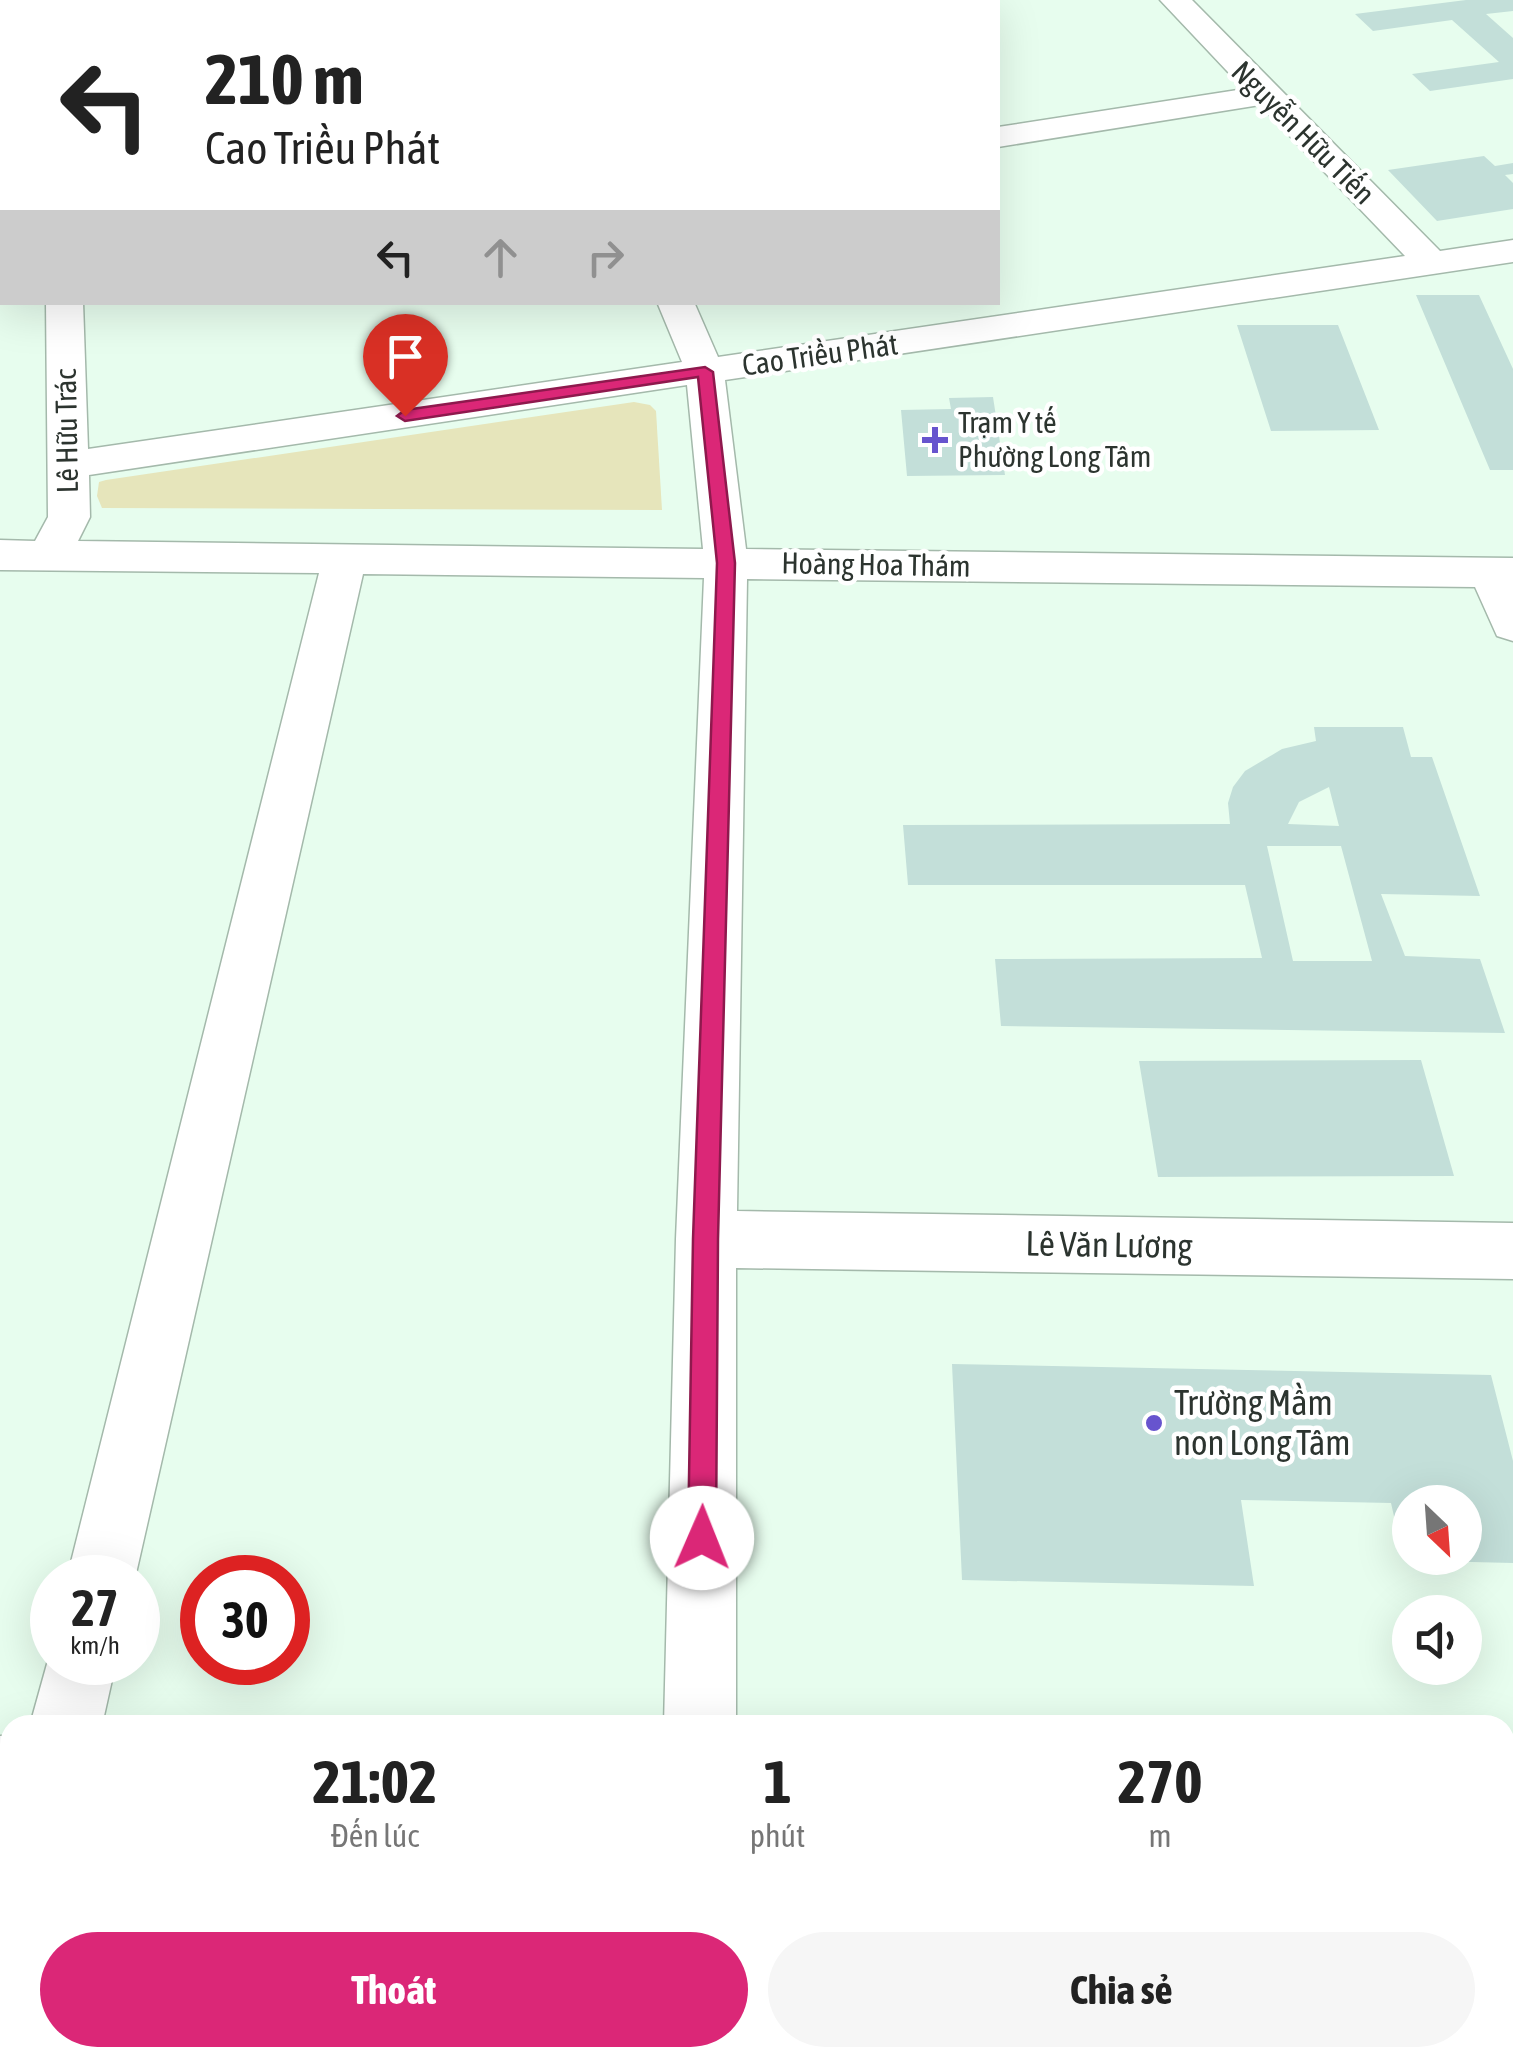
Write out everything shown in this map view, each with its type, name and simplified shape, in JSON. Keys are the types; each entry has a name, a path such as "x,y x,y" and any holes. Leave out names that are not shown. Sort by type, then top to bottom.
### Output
{"street":[{"name":"Nguyễn Hữu Tiến","path":"1174,0 1434,265"},
{"path":"1000,137 1265,95"},
{"name":"Cao Triều Phát","path":"68,465 1513,251"},
{"name":"Lê Hữu Trác","path":"48,556 69,516 64,305"},
{"path":"676,305 705,372 726,563 706,1239 700,1715"},
{"name":"Hoàng Hoa Thám","path":"0,555 1502,573"},
{"path":"106,1555 345,557"},
{"path":"1502,573 1513,625"},
{"name":"Lê Văn Lương","path":"706,1239 1513,1250"},
{"path":"68,1715 76,1685"}],"green space":[{"path":"634,402 650,405 656,411 662,510 102,508 97,496 99,482 106,480"}],"building":[{"path":"1466,0 1513,0 1513,11 1486,14 1513,38 1513,79 1430,91 1412,74 1499,62 1452,20 1373,31 1355,14"},
{"path":"1484,156 1495,166 1513,163 1513,174 1505,175 1513,183 1513,209 1437,221 1388,170"},
{"path":"1416,295 1479,295 1513,369 1513,470 1490,470"},
{"path":"1237,325 1338,325 1379,430 1271,431"},
{"path":"993,397 1005,475 907,476 901,410 951,409 949,398"},
{"path":"1314,727 1403,727 1411,757 1432,757 1480,896 1381,894 1405,956 1480,959 1505,1033 1001,1026 995,959 1262,958 1245,885 908,885 903,825 1230,824 1228,803 1233,787 1245,771 1282,749 1316,741","holes":["1329,787 1339,826 1288,824 1299,802","1267,846 1341,846 1372,961 1293,961"]},
{"path":"1421,1060 1454,1176 1158,1177 1139,1061"},
{"path":"952,1364 1491,1375 1513,1461 1513,1563 1482,1562 1482,1485 1392,1485 1392,1507 1391,1503 1241,1500 1254,1586 962,1580"}],"place":[{"name":"Trạm Y tế Phường Long Tâm","path":"935,440"},
{"name":"Trường Mầm non Long Tâm","path":"1154,1423"}],"route":[{"path":"405,416 705,372 726,563 706,1239 702,1538"}]}
